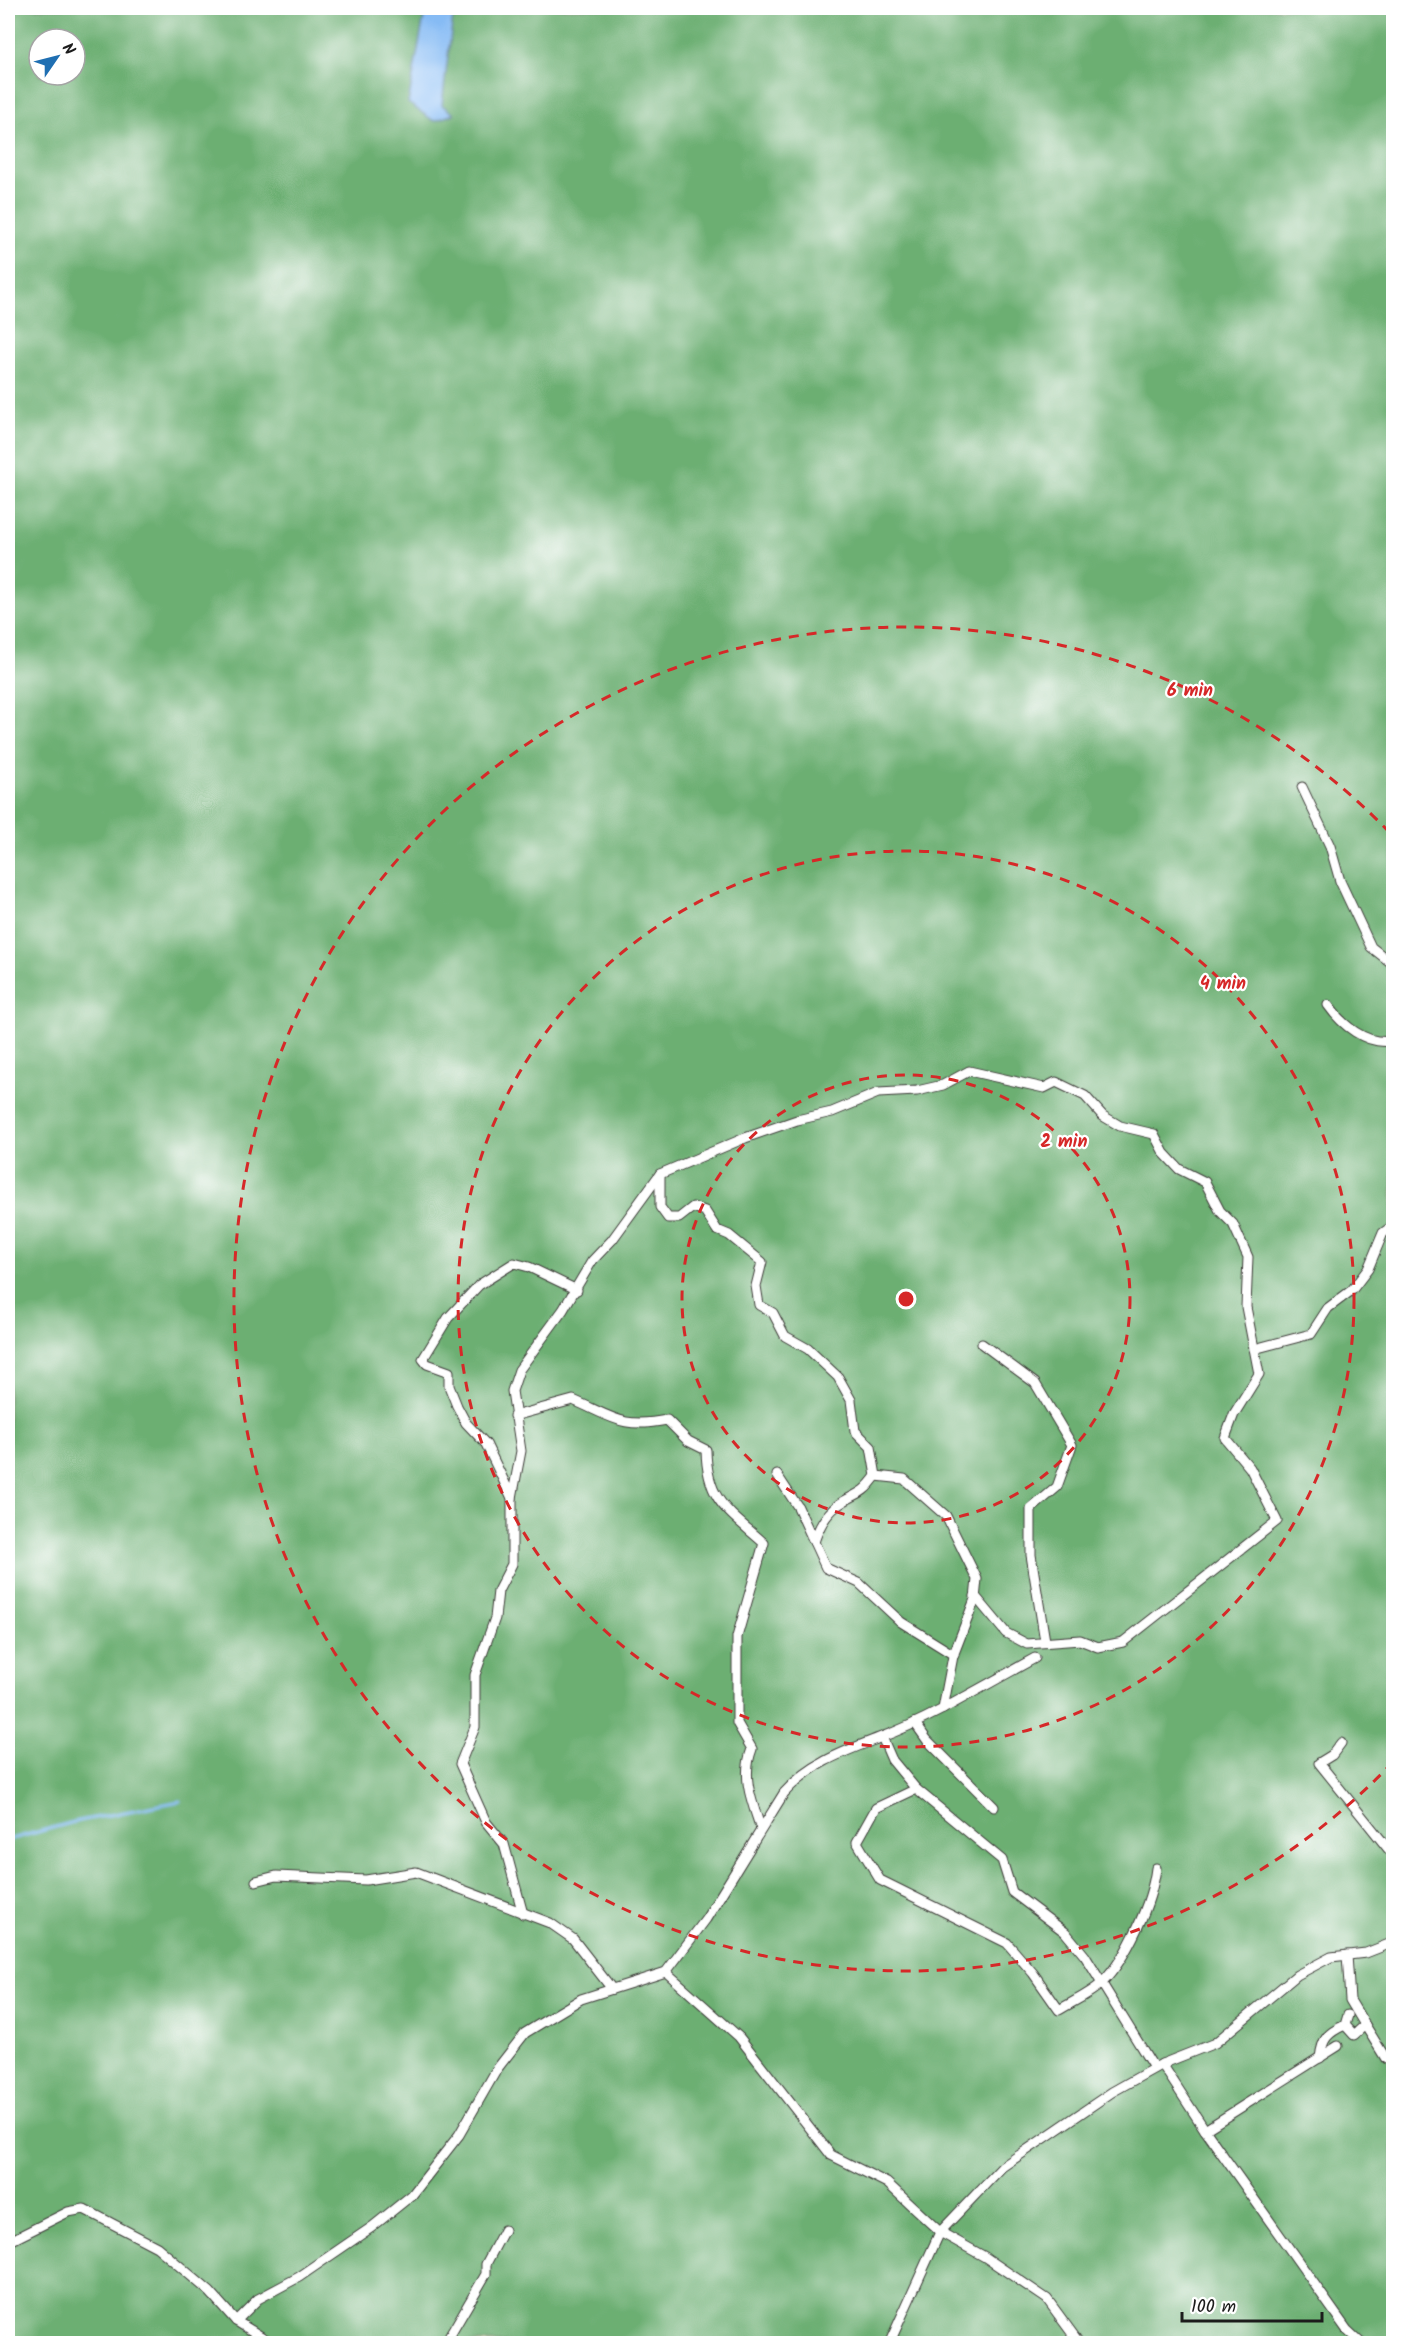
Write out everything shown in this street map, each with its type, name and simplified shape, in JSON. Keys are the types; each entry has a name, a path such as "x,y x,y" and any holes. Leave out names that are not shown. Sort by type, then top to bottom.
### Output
{"street":[{"path":"1302,787 1330,846 1340,881 1371,947 1394,965"},
{"path":"1328,1005 1335,1014 1366,1040 1391,1041 1394,1035"},
{"path":"523,1914 504,1844 486,1822 460,1764 475,1727 475,1675 495,1618 498,1591 512,1564 512,1498 521,1451 512,1391 519,1370 576,1290 592,1261 612,1240 660,1174 745,1137 832,1112 878,1093 917,1091 943,1085 969,1071 1044,1088 1056,1082 1085,1096 1103,1116 1120,1126 1154,1134 1164,1152 1179,1169 1205,1182 1220,1211 1233,1224 1248,1257 1246,1307 1259,1374 1234,1414 1225,1438 1250,1468 1276,1521 1123,1642 1098,1647 1080,1640 1027,1644 1006,1633 975,1596"},
{"path":"660,1174 660,1207 668,1218 679,1218 693,1207 705,1211 717,1230 729,1235 762,1262 756,1286 759,1305 773,1313 785,1336 808,1348 838,1377 850,1400 855,1431 871,1447 876,1476 865,1491 838,1505 822,1521 814,1542"},
{"path":"1254,1349 1311,1334 1328,1308 1352,1290 1368,1269 1383,1233 1394,1225"},
{"path":"512,1498 486,1444 466,1423 457,1406 449,1386 449,1372 428,1364 423,1359 448,1318 479,1285 514,1263 529,1267 576,1290"},
{"path":"982,1344 1035,1383 1064,1427 1072,1445 1057,1487 1030,1509 1031,1555 1045,1641"},
{"path":"514,1416 573,1400 618,1421 641,1425 667,1420 688,1441 706,1450 706,1476 720,1502 764,1543 737,1637 737,1722 752,1749 747,1763 747,1786 761,1829"},
{"path":"777,1475 798,1507 826,1568 859,1583 901,1622 954,1655"},
{"path":"876,1476 904,1479 946,1516 977,1579 975,1596 954,1655 943,1709"},
{"path":"236,2321 258,2299 299,2277 372,2227 412,2195 430,2176 459,2135 497,2069 525,2033 581,1999 666,1972 706,1919 784,1793 800,1775 837,1752 915,1723 1035,1658"},
{"path":"915,1723 927,1740 994,1807"},
{"path":"882,1737 892,1760 916,1789 949,1819 1002,1860 1012,1892 1065,1932 1085,1956 1101,1984 1158,2066 1347,2330 1362,2343"},
{"path":"1341,1743 1332,1755 1319,1764 1394,1857"},
{"path":"916,1789 876,1808 857,1842 880,1880 1007,1943 1033,1973 1059,2010 1101,1984 1137,1931 1142,1912 1154,1889 1156,1868"},
{"path":"256,1881 276,1876 366,1880 416,1872 500,1902 523,1914 550,1923 573,1939 612,1989"},
{"path":"890,2343 940,2232 1002,2167 1112,2092 1158,2066 1215,2043 1297,1975 1331,1957 1366,1953 1394,1942"},
{"path":"1347,1955 1350,2000 1386,2059"},
{"path":"666,1972 739,2037 831,2155 887,2183 940,2232 985,2257 1047,2299 1080,2343"},
{"path":"1320,2058 1322,2042 1329,2032 1346,2020 1354,2035 1365,2025"},
{"path":"1205,2130 1338,2046"},
{"path":"8,2242 68,2212 84,2209 157,2247 210,2292 236,2321 273,2343"},
{"path":"445,2343 486,2274 486,2264 504,2230"}],"green space":[{"path":"8,8 1393,8 1393,2343 8,2343"}],"water":[{"path":"425,11 453,16 442,105 454,114 434,121 408,103"}],"waterway":[{"path":"8,1840 74,1822 180,1801"}]}
